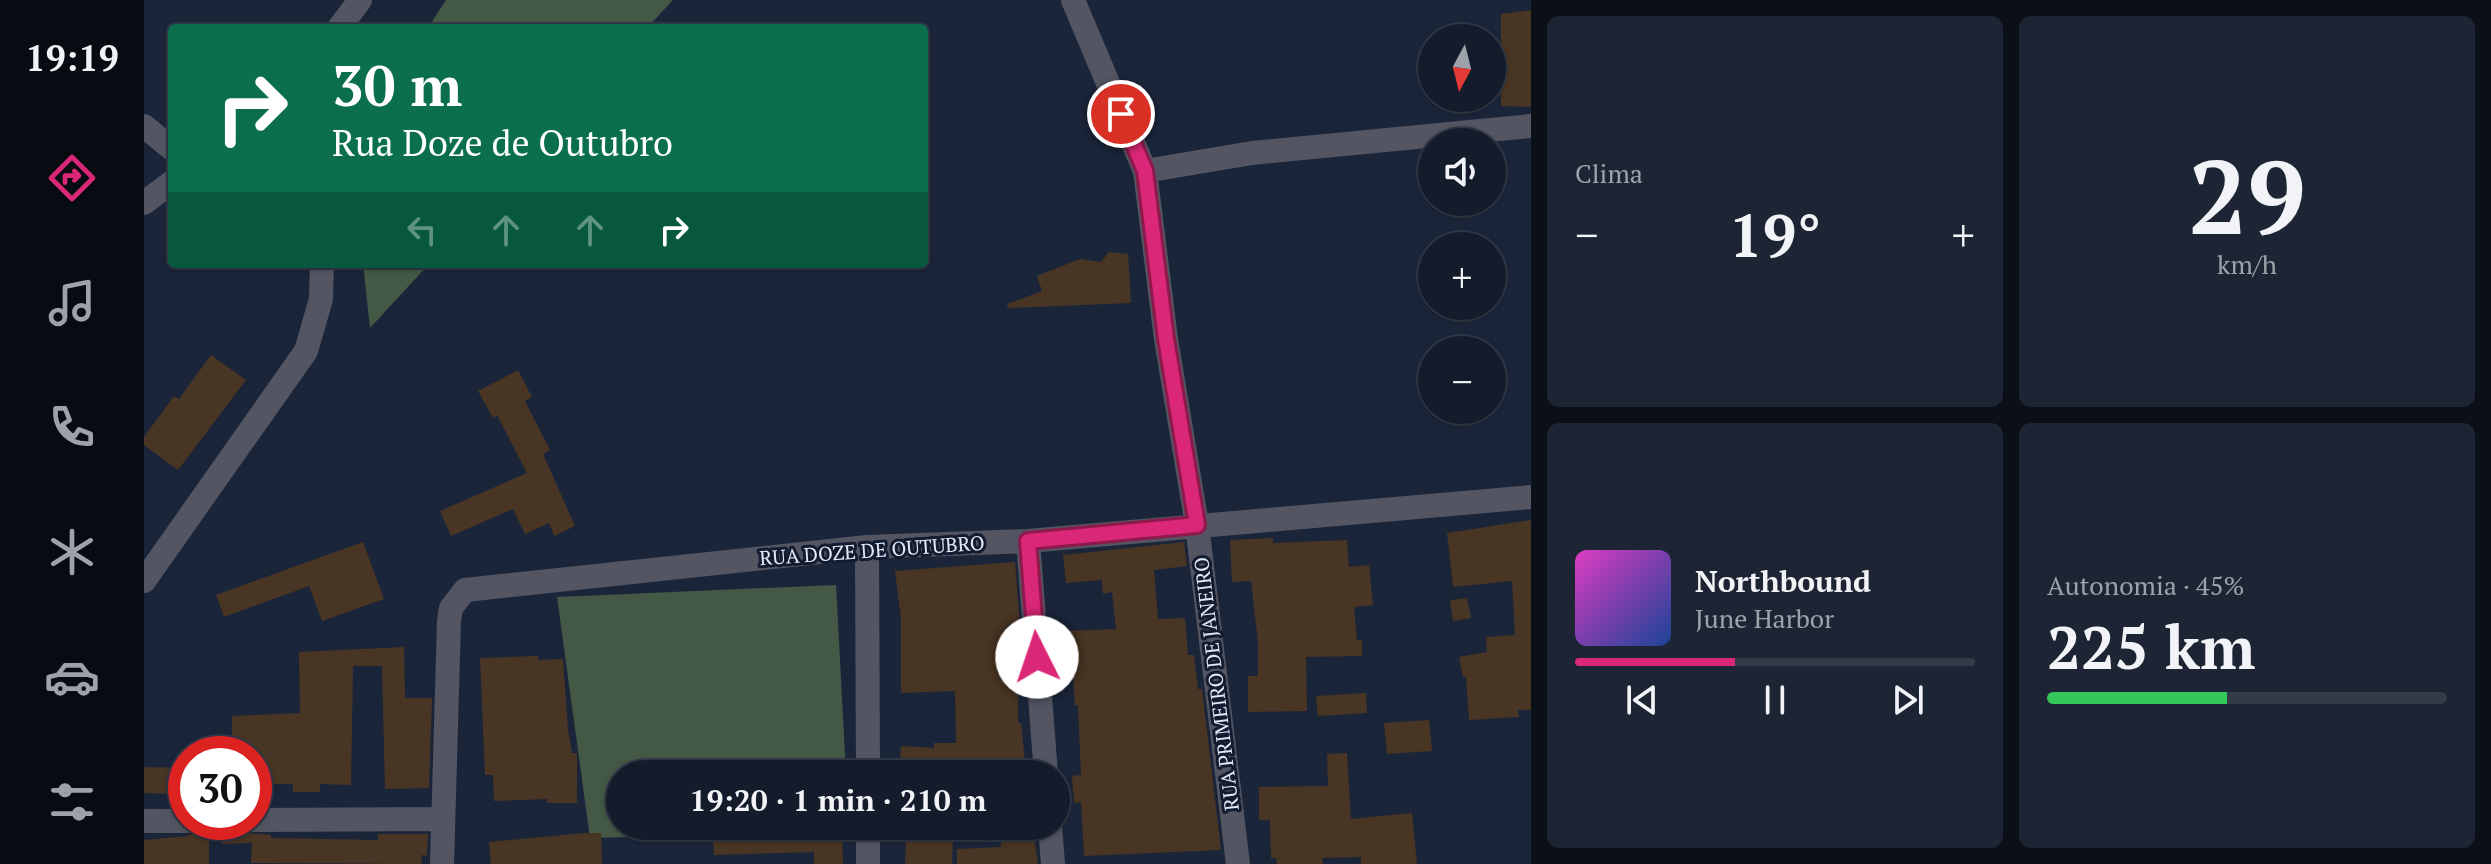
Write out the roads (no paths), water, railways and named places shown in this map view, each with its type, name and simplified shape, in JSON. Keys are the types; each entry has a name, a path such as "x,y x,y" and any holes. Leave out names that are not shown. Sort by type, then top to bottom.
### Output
{"street":[{"path":"1073,0 1145,171 1252,153 1531,126"},
{"path":"341,24 353,3"},
{"path":"144,126 168,146"},
{"name":"RUA PRIMEIRO DE JANEIRO","path":"1145,171 1166,339 1197,525 1238,864"},
{"path":"144,203 168,185"},
{"path":"144,581 306,351 321,299 322,268"},
{"name":"RUA DOZE DE OUTUBRO","path":"443,819 449,621 457,598 478,586 867,547 1028,541 1531,497"},
{"path":"1028,541 1045,760"},
{"path":"867,547 868,760"},
{"path":"272,820 443,819 442,864"},
{"path":"144,821 168,821"},
{"path":"868,840 868,864"},
{"path":"1051,840 1053,864"}]}
